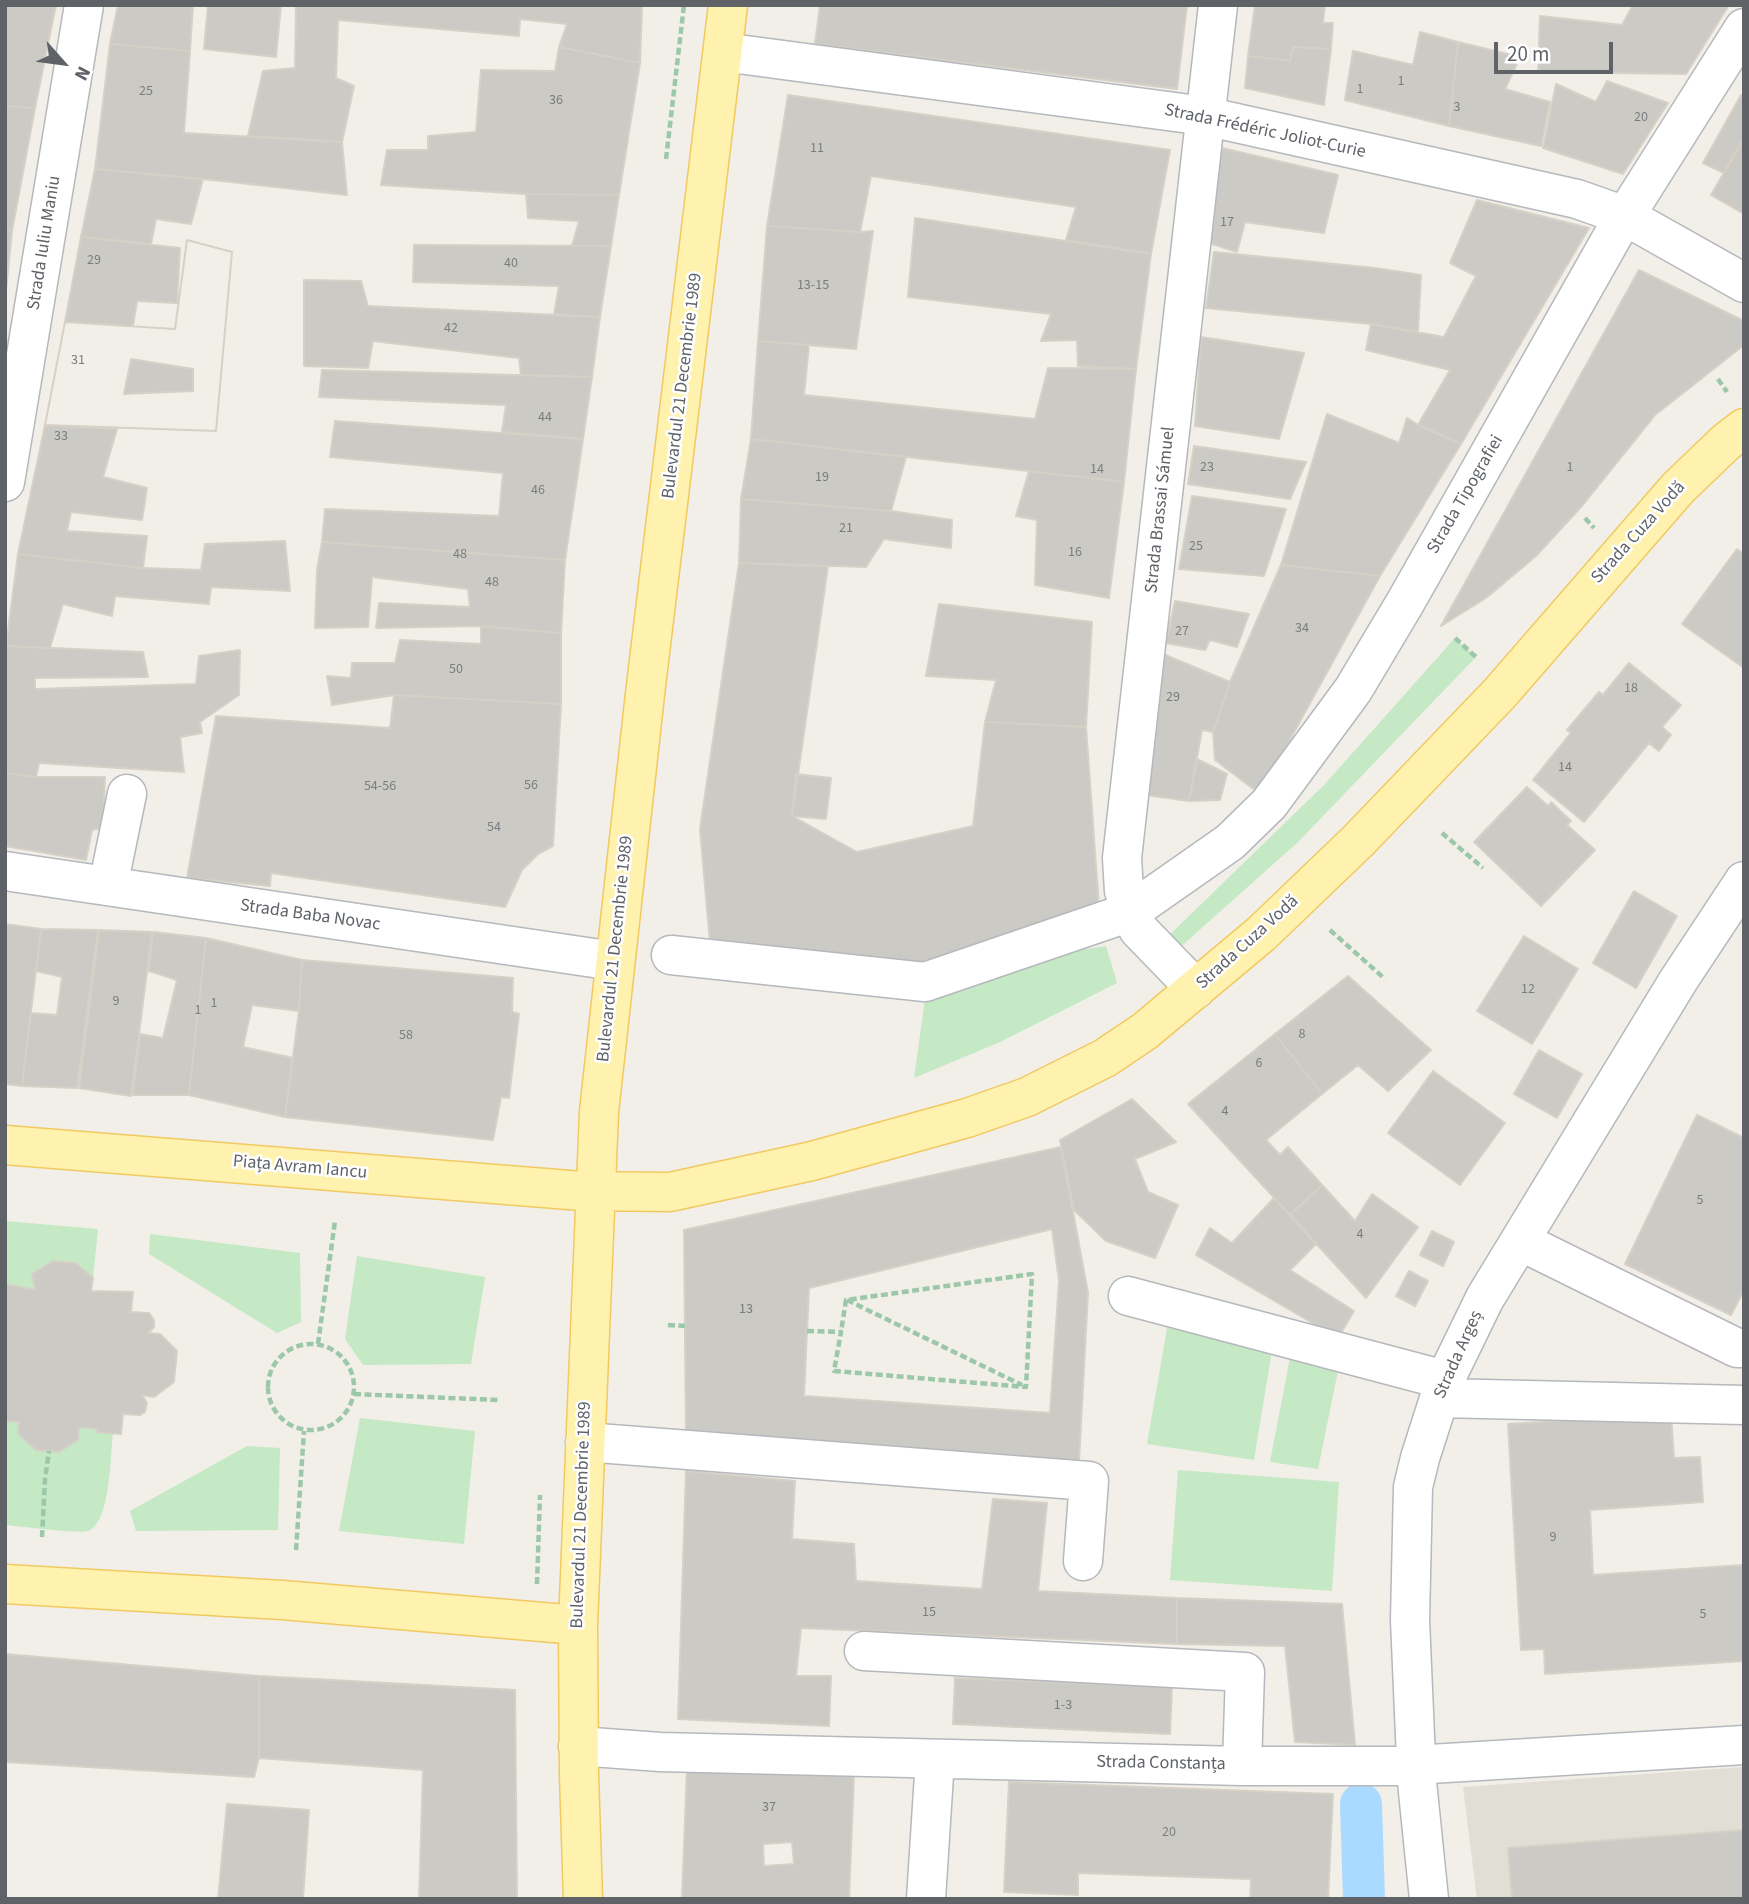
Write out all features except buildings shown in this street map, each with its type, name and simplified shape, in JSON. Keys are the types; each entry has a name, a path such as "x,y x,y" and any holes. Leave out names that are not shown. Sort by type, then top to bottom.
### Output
{"main road":[{"name":"Bulevardul 21 Decembrie 1989","path":"583,1899 578,1746 578,1625 600,1100 614,961 728,5"},
{"name":"Strada Cuza Vodă","path":"595,1191 670,1192 812,1161 967,1118 1027,1097 1105,1058 1144,1031 1261,934 1362,837 1500,693 1678,488 1726,442 1737,412"},
{"name":"Piața Avram Iancu","path":"5,1145 595,1191"},
{"path":"5,1584 282,1600 578,1625"}],"street":[{"name":"Strada Iuliu Maniu","path":"5,482 84,5"},
{"name":"Strada Brassai Sámuel","path":"1196,989 1138,929 1124,891 1122,858 1218,5"},
{"name":"Strada Tipografiei","path":"1130,912 1230,842 1269,804 1353,690 1625,216 1744,28"},
{"name":"Strada Frédéric Joliot-Curie","path":"723,52 1205,116 1577,200 1625,216 1744,283"},
{"path":"108,886 127,794"},
{"name":"Strada Baba Novac","path":"5,871 614,961"},
{"name":"Strada Argeș","path":"1429,1899 1416,1765 1410,1620 1413,1488 1420,1458 1442,1389 1485,1298 1678,981 1744,881"},
{"path":"671,955 925,982 1130,912"},
{"path":"1520,1241 1737,1348 1744,1348"},
{"path":"1128,1296 1442,1389 1744,1405"},
{"path":"585,1442 1089,1481 1083,1561"},
{"path":"864,1651 1245,1672 1242,1766"},
{"name":"Strada Constanța","path":"578,1746 660,1752 1242,1766 1416,1765 1744,1745"},
{"path":"926,1899 935,1759"}],"path":[{"path":"674,90 684,5"},
{"path":"1718,379 1737,412"},
{"path":"1455,638 1476,657"},
{"path":"1443,833 1483,868"},
{"path":"1330,930 1385,979"},
{"path":"318,1344 335,1221"},
{"path":"846,1300 1032,1274 1026,1387"},
{"path":"846,1300 834,1371 1026,1387"},
{"path":"846,1300 1026,1387"},
{"path":"668,1325 685,1326"},
{"path":"807,1331 841,1332"},
{"path":"318,1344 342,1357 350,1368 354,1394 350,1407 342,1418 331,1426 304,1430 290,1426 274,1410 268,1388 270,1373 278,1360 289,1350 318,1344"},
{"path":"354,1394 498,1400"},
{"path":"296,1550 304,1430"},
{"path":"42,1537 49,1451"}],"shaded area":[{"path":"1744,1767 1744,1899 1477,1899 1463,1787"}],"green space":[{"path":"1455,638 1476,657 1298,842 1167,959 1156,948 1324,785"},
{"path":"1106,946 1117,983 1000,1042 914,1078 925,999 1053,954"},
{"path":"5,1221 98,1229 93,1278 77,1266 64,1261 50,1264 33,1274 35,1290 5,1284"},
{"path":"150,1234 300,1253 301,1322 277,1333 149,1254"},
{"path":"357,1256 485,1277 471,1364 363,1365 345,1339"},
{"path":"1169,1317 1273,1344 1254,1460 1147,1444"},
{"path":"1292,1347 1340,1361 1318,1469 1270,1462"},
{"path":"360,1418 475,1431 464,1544 339,1531"},
{"path":"5,1421 19,1422 18,1434 34,1447 46,1452 60,1449 78,1440 79,1427 113,1433 105,1502 96,1525 82,1532 5,1525"},
{"path":"247,1446 280,1448 278,1530 136,1531 130,1511"},
{"path":"1178,1470 1339,1482 1332,1591 1170,1580"}],"waterway":[{"path":"1361,1804 1364,1899"}]}
